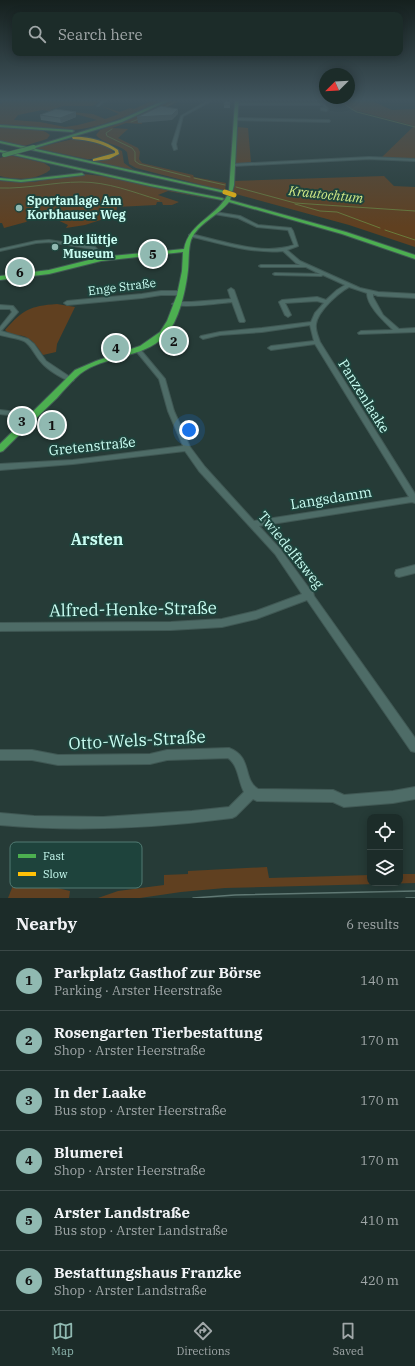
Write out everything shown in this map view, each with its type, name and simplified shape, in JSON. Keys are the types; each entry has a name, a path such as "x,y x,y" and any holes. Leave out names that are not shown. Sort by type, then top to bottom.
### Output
{"main road":[{"path":"4,143 147,174 268,206 415,251"},
{"path":"1,153 44,143"},
{"path":"77,159 105,159 115,156 118,152 114,148 100,143"},
{"path":"106,143 120,149 124,154 126,165 147,174"},
{"path":"0,449 87,366 138,350 164,331 168,326 184,274 186,250 191,235 225,203 230,192 234,143"},
{"path":"0,145 228,196 415,257"},
{"path":"1,153 228,196"},
{"path":"1,153 186,193 228,196"},
{"path":"0,178 18,180 33,179 53,171 54,168 51,164 39,160"},
{"path":"0,178 29,181 74,174 109,176"},
{"path":"0,278 49,272 101,259 186,250"}],"street":[{"path":"174,143 175,148"},
{"path":"233,165 375,158 415,160"},
{"path":"191,235 258,250 283,249 294,247 297,244 291,230 289,229 257,226 239,217 215,213"},
{"path":"0,250 36,242 49,241 93,248 96,250 101,259"},
{"path":"283,249 298,262 348,285 370,292 415,296"},
{"path":"261,266 307,266"},
{"path":"276,274 326,275"},
{"path":"203,337 222,333 270,329 292,324 313,323 318,312 327,302 348,285"},
{"path":"231,290 242,321"},
{"name":"Enge Straße","path":"67,303 142,296 161,292 178,293"},
{"path":"370,292 370,297 381,316 398,331"},
{"path":"288,315 282,300 317,299 327,302"},
{"path":"175,304 234,300"},
{"path":"0,307 11,307 16,312 0,332 26,340 32,345 44,362 71,380"},
{"name":"Panzenlaake","path":"313,323 317,342 415,499"},
{"path":"361,333 415,330"},
{"path":"271,348 317,342"},
{"name":"Twiedelftsweg","path":"138,350 162,378 171,411 187,448 202,470 278,552 415,747"},
{"path":"0,412 34,416"},
{"name":"Gretenstraße","path":"0,467 73,462 187,448"},
{"name":"Langsdamm","path":"253,524 415,499"},
{"path":"399,573 415,569"},
{"name":"Alfred-Henke-Straße","path":"0,627 170,626 222,623 256,616 310,596"},
{"name":"Otto-Wels-Straße","path":"0,755 32,755 58,760 150,759 167,754 229,753 237,759 247,787 251,793"},
{"path":"0,819 34,822 103,823 192,818 232,812 251,793 257,795 333,796 344,801 393,797 415,793"}],"shaded area":[{"path":"9,143 34,143 24,146"},
{"path":"57,143 97,143 106,146 115,154 94,159 87,159 35,148"},
{"path":"110,143 128,143 138,148 140,152 139,159 142,163 193,175 194,177 226,183 225,191 136,168 129,164 127,152"},
{"path":"236,143 249,143 251,162 234,165"},
{"path":"397,143 415,143 415,159 370,157 382,157"},
{"path":"116,148 122,151 124,163 134,170 88,160 101,160 119,151"},
{"path":"9,155 44,163 50,167 50,170 39,176 26,179 0,176 0,158"},
{"path":"83,174 102,176 221,201 168,191 158,195 179,202 172,205 163,205 162,202 157,202 156,205 117,207 116,215 85,225 66,228 68,225 49,216 49,213 38,214 31,217 26,222 4,228 2,223 0,223 0,181 34,182"},
{"path":"384,176 394,186 415,187 415,247 349,225 232,193 233,181"},
{"path":"57,304 75,307 57,344 56,352 43,355 36,345 26,337 9,333 5,330 27,310 40,306"},
{"path":"267,867 269,878 367,875 367,884 225,888 140,898 98,898 118,891 164,885 164,875 188,874 188,871"},
{"path":"403,874 415,874 415,883 403,883"},
{"path":"12,888 58,888 70,891 69,898 8,898"}],"building":[{"path":"170,334 187,340 181,345 172,342 169,345 161,341"}],"waterway":[{"name":"Krautochtum","path":"121,143 132,148 135,152 135,161 139,164 190,177"},
{"name":"Krautochtum","path":"194,178 225,185"},
{"path":"0,188 71,182 91,182 120,188 159,200"},
{"name":"Krautochtum","path":"236,187 295,203 415,211"},
{"path":"295,204 320,211 337,212 380,228"},
{"path":"385,230 415,240"}],"tram line":[{"path":"193,898 235,895 415,891"},
{"path":"406,898 415,898"}],"traffic: fast":[{"path":"4,143 225,192"},
{"path":"34,147 48,143"},
{"path":"0,449 78,372 88,366 143,348 153,342 167,329 174,313 182,286 189,239 199,226 224,205 231,192 234,143"},
{"path":"4,155 34,147"},
{"path":"0,151 150,185 222,199"},
{"path":"0,179 21,181 82,174"},
{"path":"231,201 344,233 415,257"},
{"path":"0,278 49,272 101,259 186,250"}],"traffic: slow":[{"path":"95,160 107,158 117,154 117,151 101,143"},
{"path":"225,192 234,195"}],"place":[{"name":"Sportanlage Am Korbhauser Weg","path":"19,208"},
{"name":"Dat lüttje Museum","path":"55,247"},
{"name":"Arster Landstraße","path":"153,254"},
{"name":"Bestattungshaus Franzke","path":"20,272"},
{"name":"Rosengarten Tierbestattung","path":"174,341"},
{"name":"Blumerei","path":"116,348"},
{"name":"In der Laake","path":"22,421"},
{"name":"Parkplatz Gasthof zur Börse","path":"52,425"}],"district":[{"name":"Arsten","path":"97,539"}]}
